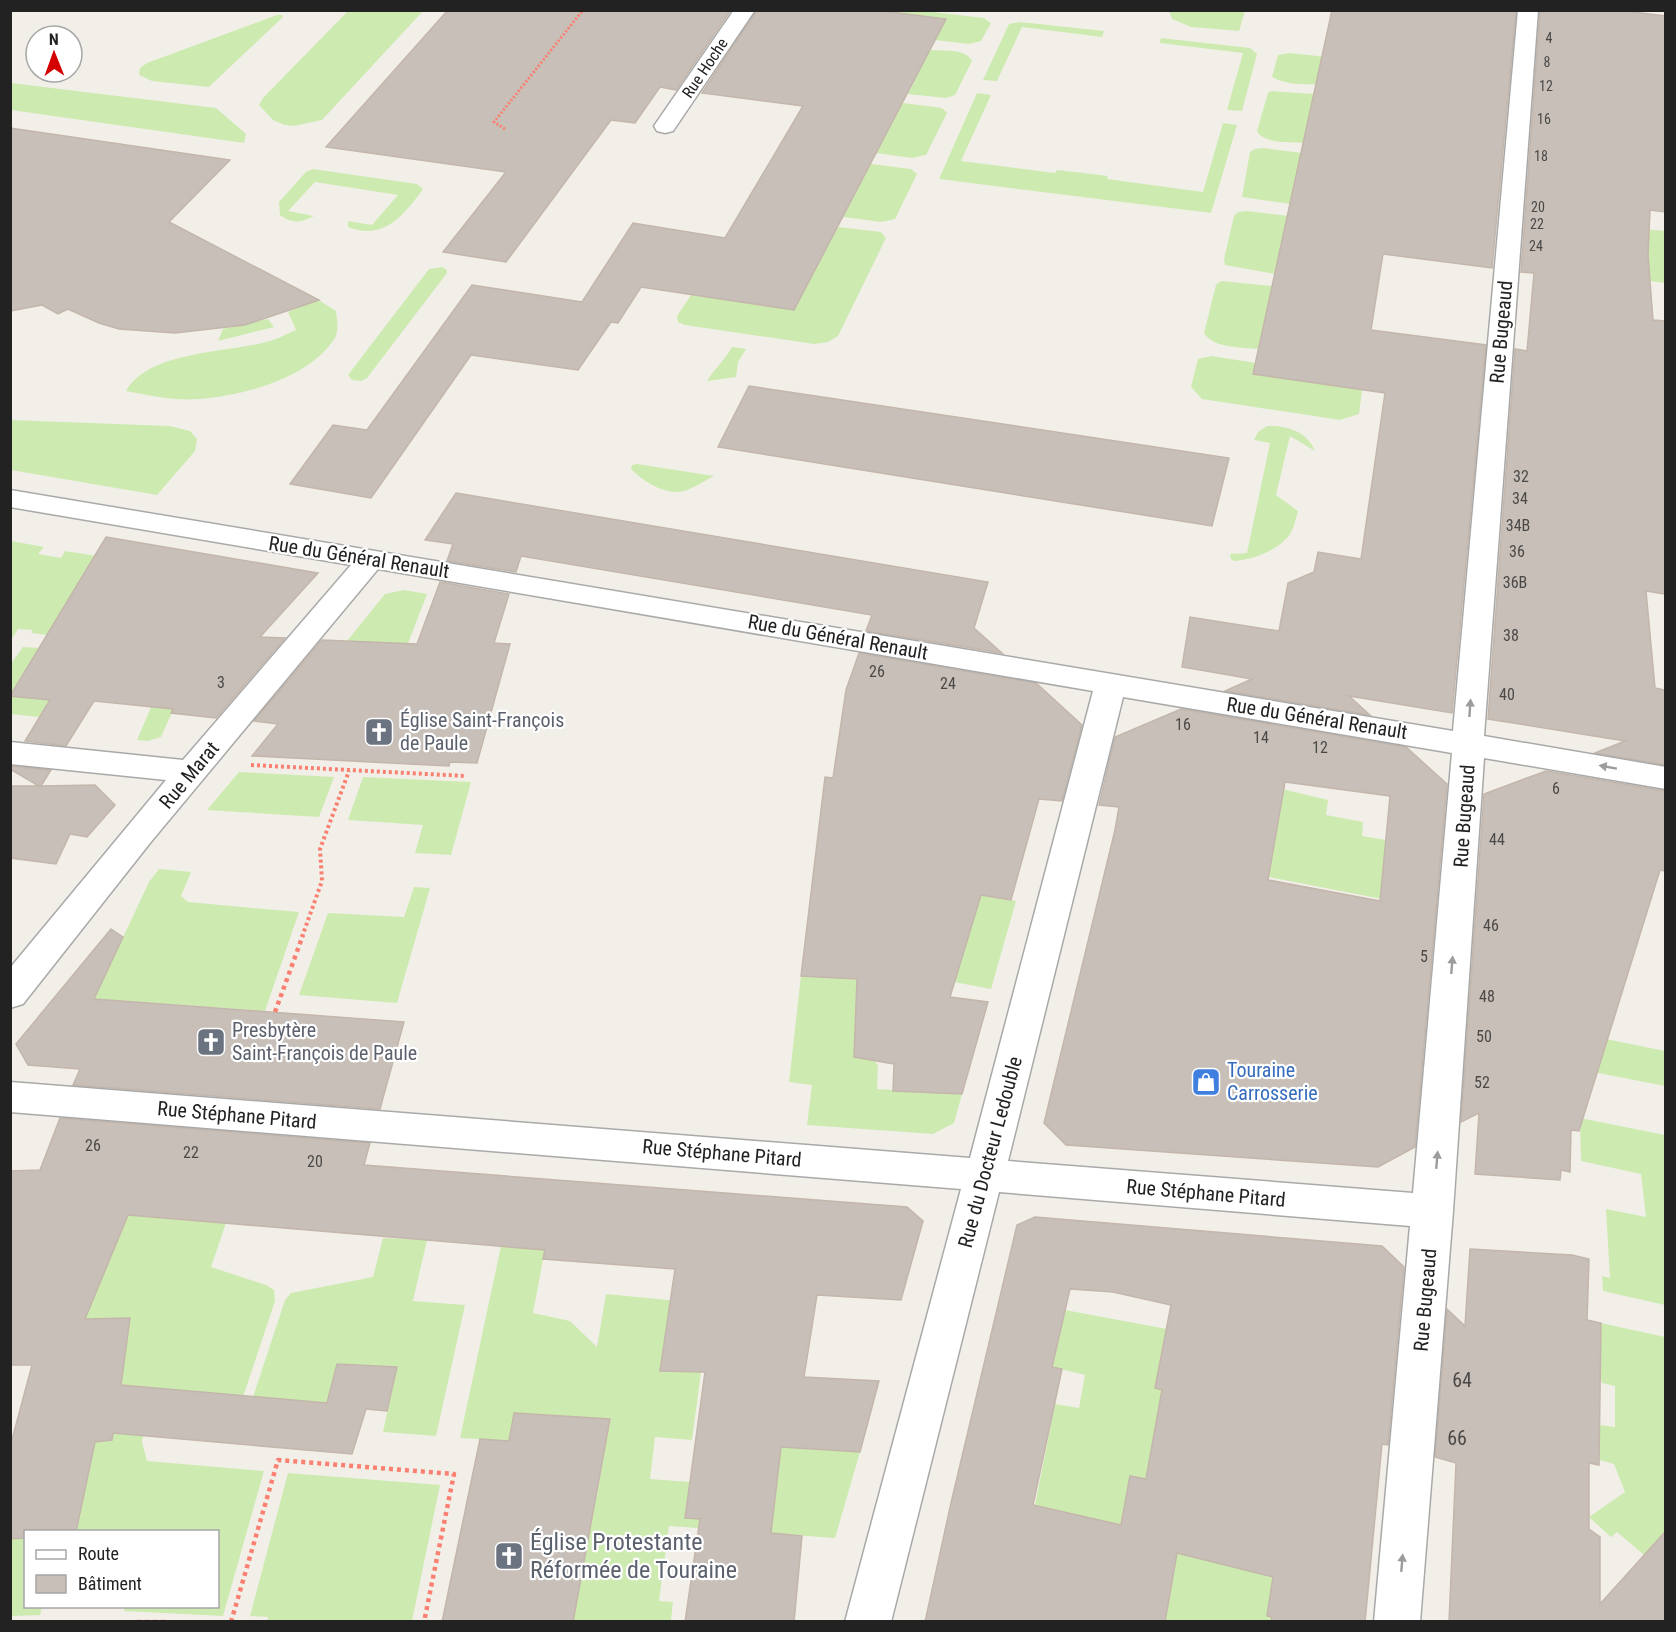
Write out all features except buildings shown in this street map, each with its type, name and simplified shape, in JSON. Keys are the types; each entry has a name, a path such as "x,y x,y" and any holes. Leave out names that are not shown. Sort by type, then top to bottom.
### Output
{"street":[{"name":"Rue Hoche","path":"665,126 744,10"},
{"name":"Rue Bugeaud","path":"1397,1622 1433,1211 1468,743 1528,10"},
{"name":"Rue du Général Renault","path":"10,498 1665,777"},
{"name":"Rue Marat","path":"10,994 371,559"},
{"name":"Rue du Docteur Ledouble","path":"868,1622 1111,683"},
{"path":"10,753 192,772"},
{"name":"Rue Stéphane Pitard","path":"10,1097 1433,1211"}],"path":[{"path":"505,129 494,122 584,10"},
{"path":"245,764 466,776"},
{"path":"275,1012 322,881 320,849 349,771"},
{"path":"231,1622 278,1460 454,1474 424,1622"},
{"path":"137,1622 165,1622"}],"green space":[{"path":"1169,10 1245,11 1239,31 1191,27 1172,19"},
{"path":"348,11 423,11 322,120 294,126 273,120 259,105 263,98"},
{"path":"875,11 924,11 984,18 991,23 981,41 969,44 935,40 946,19"},
{"path":"277,15 283,17 209,87 152,81 139,75 140,68 147,63"},
{"path":"1020,22 1104,31 1102,37 1022,27 997,81 983,80 1009,24"},
{"path":"1161,38 1250,48 1257,54 1242,111 1227,110 1243,53 1160,43"},
{"path":"930,50 960,52 972,61 955,95 946,98 908,94"},
{"path":"1289,53 1413,66 1322,84 1287,82 1272,77 1278,55"},
{"path":"11,83 216,108 246,134 244,143 11,110"},
{"path":"1271,91 1314,94 1304,143 1271,140 1257,131 1268,93"},
{"path":"977,93 991,95 961,161 1055,173 1057,170 1108,176 1107,179 1203,192 1223,123 1237,125 1211,213 939,179"},
{"path":"903,103 942,108 947,113 926,155 912,158 876,153"},
{"path":"1263,148 1302,153 1290,204 1242,197 1250,152"},
{"path":"871,164 911,169 917,174 895,219 882,222 843,217"},
{"path":"313,169 417,184 423,189 392,223 372,231 348,227 348,221 372,225 398,195 315,182 288,211 314,216 297,222 284,218 280,215 279,202 306,172"},
{"path":"1238,212 1288,216 1275,274 1225,265 1224,259 1234,216"},
{"path":"838,227 881,232 886,238 838,336 828,342 814,344 685,325 678,322 677,316 691,295 794,310"},
{"path":"1644,229 1665,231 1665,283 1635,279"},
{"path":"442,267 447,270 447,273 367,378 361,381 352,380 348,375 429,269"},
{"path":"1221,281 1273,286 1259,349 1221,345 1204,333 1216,285"},
{"path":"317,299 336,311 336,335 324,352 293,374 255,389 199,399 172,399 126,391 137,378 152,368 170,361 266,342 296,330 288,312"},
{"path":"268,319 274,327 218,341 223,329"},
{"path":"732,347 746,349 738,362 736,377 707,381 726,356"},
{"path":"1211,356 1256,363 1254,374 1362,390 1359,414 1340,420 1202,399 1191,387 1198,359"},
{"path":"10,420 170,426 190,431 197,439 195,451 157,495 11,470"},
{"path":"1267,426 1289,428 1302,434 1312,444 1315,451 1290,436 1276,495 1298,511 1290,534 1279,545 1265,553 1249,559 1234,561 1230,554 1247,553 1270,443 1254,440 1258,432"},
{"path":"632,465 714,476 686,490 671,492 658,488 641,478 631,469"},
{"path":"11,541 44,547 38,554 61,558 65,551 110,558 48,635 31,633 33,630 18,629 11,640"},
{"path":"404,590 427,594 407,646 347,641 385,594"},
{"path":"257,620 271,625 237,663 195,661 161,737 148,741 137,740 163,679"},
{"path":"23,647 40,648 11,696 50,700 39,717 11,714 10,665"},
{"path":"239,772 334,777 319,817 207,810"},
{"path":"363,777 471,782 451,855 415,853 423,825 348,820"},
{"path":"1282,789 1328,800 1326,815 1363,822 1362,836 1433,848 1428,908 1269,877"},
{"path":"159,869 191,872 181,896 188,902 299,912 265,1011 94,999 149,882"},
{"path":"903,880 1016,901 991,989 954,982"},
{"path":"414,887 430,888 397,1003 299,995 328,913 404,917"},
{"path":"801,976 894,982 874,1060 878,1066 877,1089 962,1094 954,1123 933,1134 807,1125 812,1085 789,1082"},
{"path":"1591,1036 1665,1051 1665,1086 1593,1072"},
{"path":"1580,1118 1665,1135 1665,1305 1603,1291 1602,1276 1610,1278 1606,1209 1646,1217 1641,1174 1581,1161"},
{"path":"128,1215 226,1223 211,1267 266,1285 274,1290 275,1301 243,1397 148,1414 142,1442 147,1461 264,1471 223,1616 124,1611 125,1608 219,1608 219,1530 76,1530 83,1498 11,1477 10,1445 112,1440 119,1390 61,1301 94,1298"},
{"path":"383,1238 427,1240 413,1301 465,1305 436,1436 383,1432 397,1367 337,1364 327,1403 253,1397 285,1300 291,1293 373,1277"},
{"path":"501,1246 545,1249 533,1313 570,1321 597,1347 606,1294 710,1304 666,1330 660,1370 701,1372 692,1440 655,1437 650,1479 690,1482 685,1518 736,1523 776,1492 781,1447 860,1452 835,1538 669,1526 659,1601 673,1602 671,1620 680,1621 573,1622 591,1521 587,1496 597,1496 607,1434 583,1432 585,1418 514,1413 509,1441 460,1438"},
{"path":"1065,1310 1167,1329 1155,1388 1162,1390 1146,1479 1130,1476 1121,1525 1035,1505 1055,1404 1079,1408 1085,1375 1052,1367"},
{"path":"1601,1323 1665,1337 1665,1532 1644,1555 1617,1532 1611,1537 1589,1517 1625,1492 1614,1464 1600,1460 1599,1425 1615,1427 1615,1386 1602,1383 1600,1375"},
{"path":"288,1473 440,1485 412,1621 267,1622 268,1617 250,1616"},
{"path":"1181,1525 1239,1541 1236,1568 1273,1577 1267,1615 1272,1617 1271,1621 1165,1622"},
{"path":"10,1528 24,1537 24,1608 42,1608 40,1615 11,1616"}],"place":[{"name":"Église Saint-François de Paule","path":"379,732"},
{"name":"Presbytère Saint-François de Paule","path":"211,1042"},
{"name":"Touraine Carrosserie","path":"1206,1082"},
{"name":"Église Protestante Réformée de Touraine","path":"509,1556"}]}
